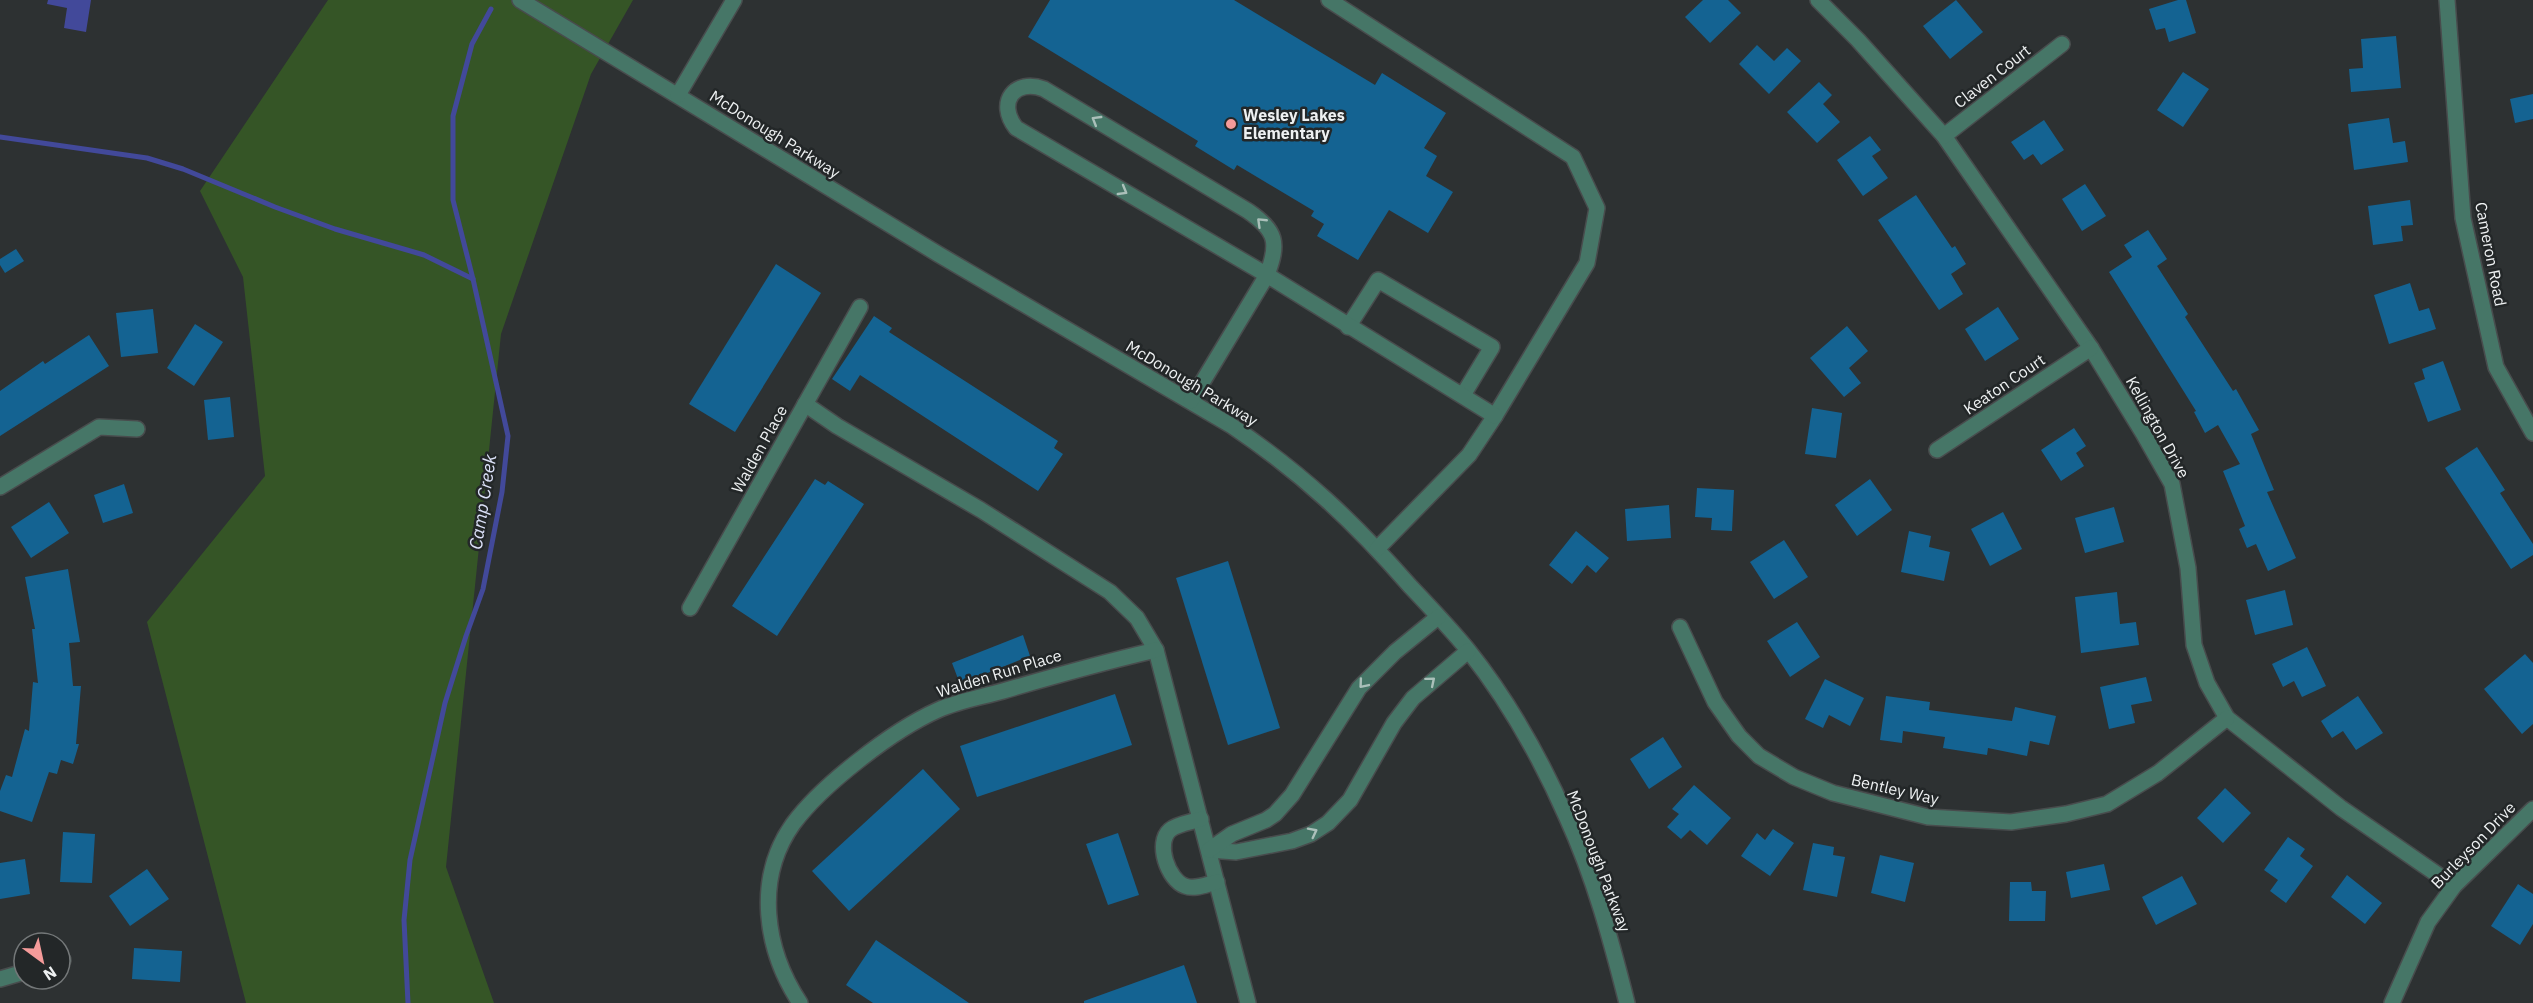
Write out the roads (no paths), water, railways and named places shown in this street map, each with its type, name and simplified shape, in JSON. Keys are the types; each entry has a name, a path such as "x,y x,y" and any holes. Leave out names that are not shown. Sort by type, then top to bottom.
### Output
{"street":[{"name":"McDonough Parkway","path":"520,0 938,254 1191,401 1273,453 1317,489 1377,549 1468,651 1533,748 1567,818 1604,914 1627,1003"},
{"path":"678,95 734,0"},
{"path":"1329,0 1573,157 1597,208 1587,263 1495,416 1469,455 1377,549"},
{"name":"Kellington Drive","path":"1818,0 1858,40 1944,136 2091,348 2172,484 2188,568 2194,645 2207,683 2227,718 2341,808 2454,886"},
{"name":"Cameron Road","path":"2446,0 2463,218 2496,367 2533,434"},
{"name":"Claven Court","path":"1944,136 2062,44"},
{"path":"1191,401 1267,275 1275,254 1271,232 1248,211 1044,89 1034,85 1023,86 1007,102 1007,112 1016,128 1267,275 1495,416"},
{"path":"1348,327 1378,280 1492,347 1462,395"},
{"name":"Walden Place","path":"690,608 860,307"},
{"name":"Keaton Court","path":"1937,450 2091,348"},
{"path":"805,404 837,426 981,510 1110,592 1137,618 1156,650 1248,1003"},
{"path":"0,487 99,427 137,429"},
{"path":"1209,850 1232,834 1263,822 1275,814 1292,795 1350,701 1367,679 1438,617"},
{"name":"Bentley Way","path":"1680,627 1715,702 1739,736 1759,756 1794,777 1833,793 1928,817 2011,822 2067,814 2108,804 2158,773 2227,718"},
{"name":"Walden Run Place","path":"800,1003 786,980 773,948 768,916 769,889 777,858 789,831 828,787 884,742 939,709 1077,669 1156,650"},
{"path":"1209,850 1236,852 1311,834 1340,812 1353,796 1394,723 1413,698 1468,651"},
{"name":"Burleyson Drive","path":"2392,1003 2428,922 2454,886 2533,809"},
{"path":"1201,819 1171,830 1164,840 1166,862 1175,880 1184,886 1194,888 1217,882"},
{"path":"1263,822 1272,845"}],"waterway":[{"name":"Camp Creek","path":"408,1003 404,920 410,860 445,703 483,589 502,492 508,436 453,200 453,116 472,44 491,9"},
{"path":"0,137 147,158 183,169 335,229 424,255 473,279"}],"place":[{"name":"Wesley Lakes Elementary","path":"1231,124"}]}
